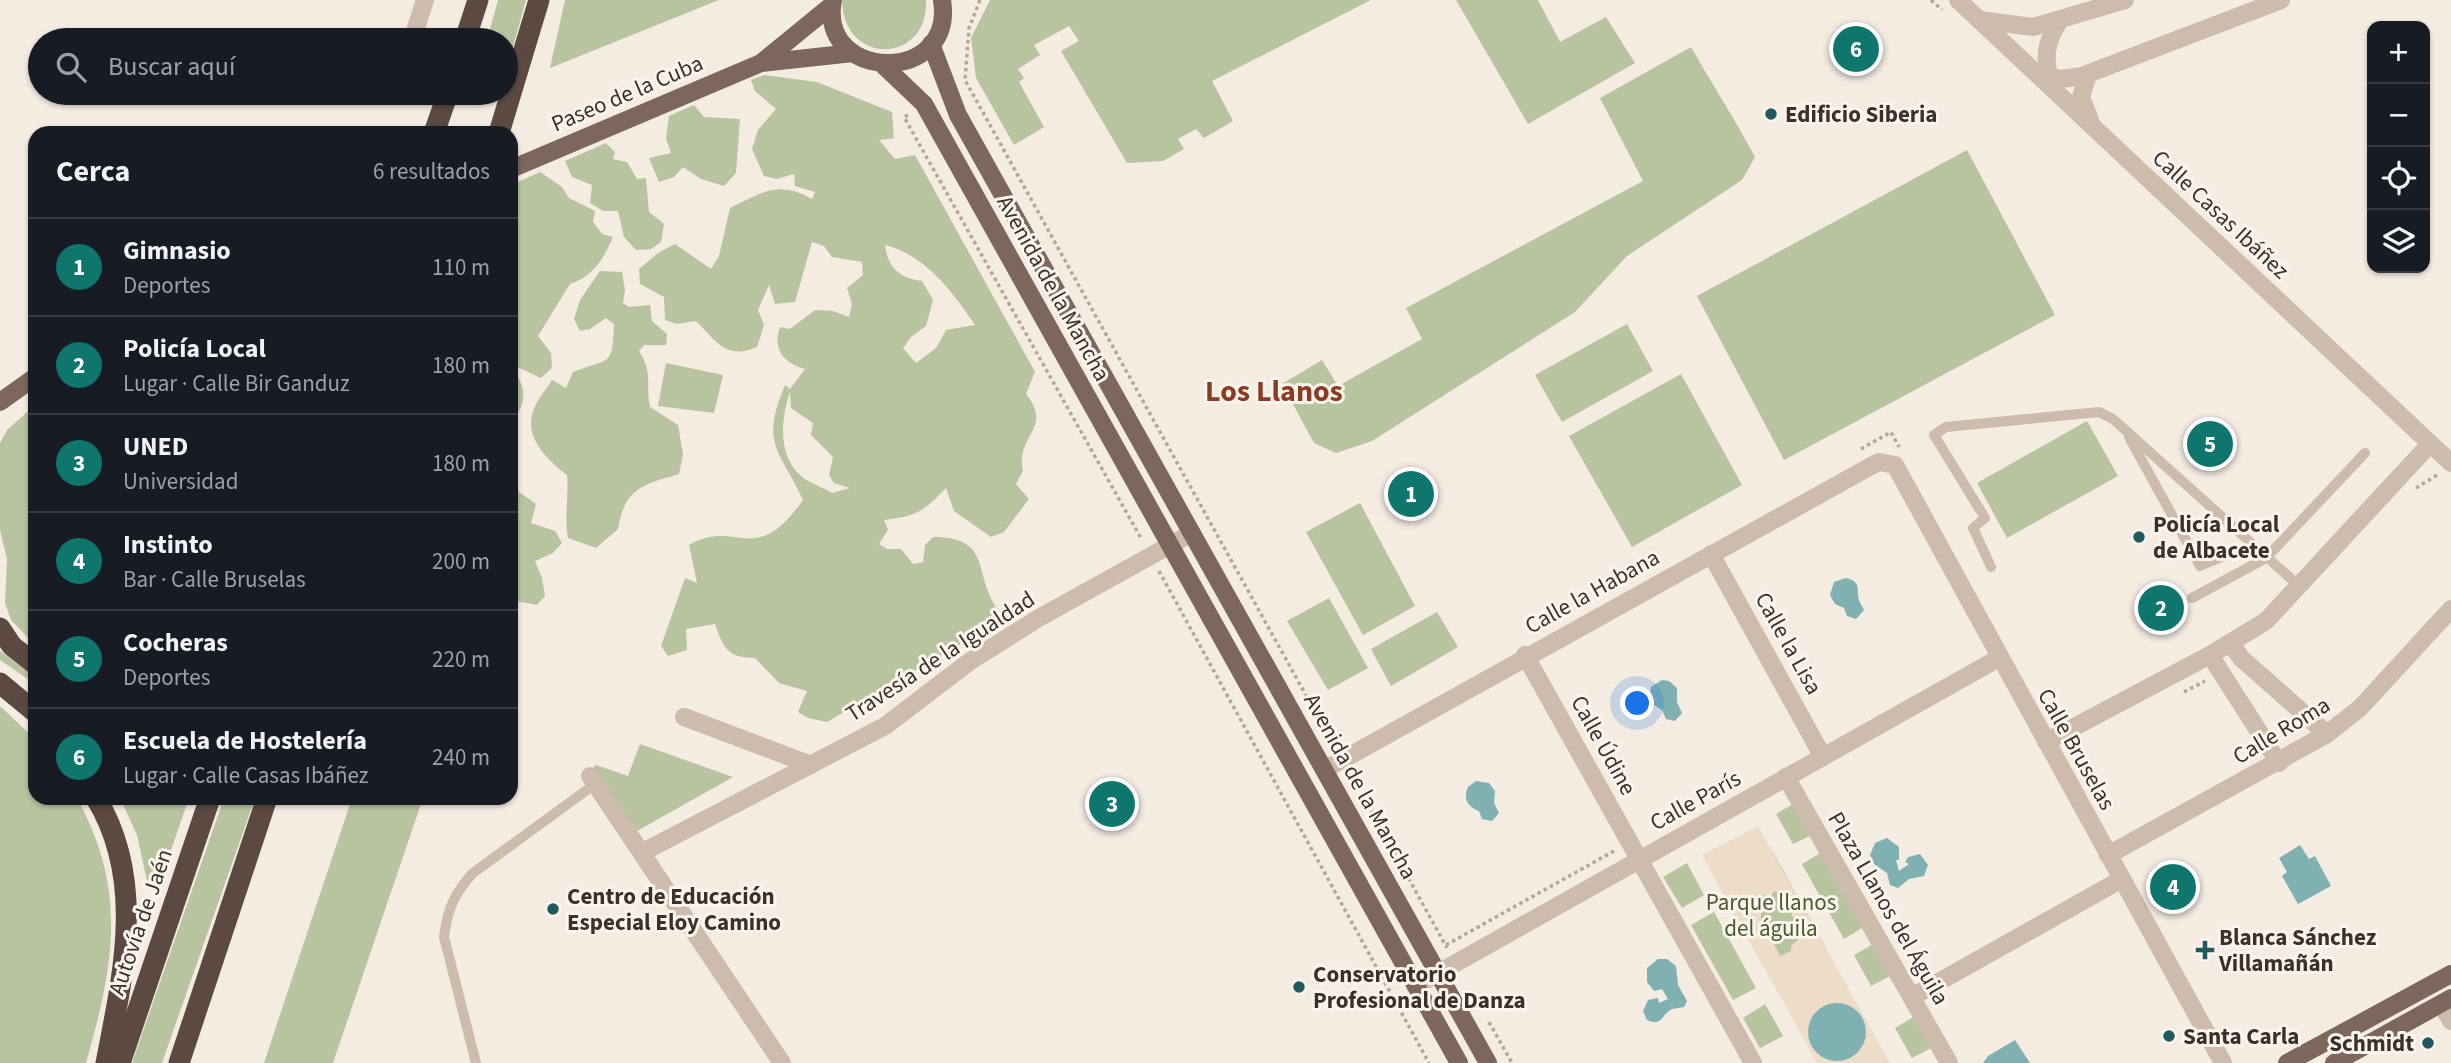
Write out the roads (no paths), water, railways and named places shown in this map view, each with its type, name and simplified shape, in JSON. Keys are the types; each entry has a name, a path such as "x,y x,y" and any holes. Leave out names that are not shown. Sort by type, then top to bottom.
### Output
{"highway":[{"path":"469,28 478,0"},
{"path":"518,70 539,0"},
{"path":"437,126 444,105"},
{"path":"501,126 507,105"},
{"path":"0,628 12,646 28,659"},
{"path":"0,683 28,706"},
{"path":"99,805 117,848 127,902 127,953 106,1063"},
{"name":"Autovía de Jaén","path":"120,1063 208,805"},
{"path":"179,1063 265,805"}],"main road":[{"path":"833,2 834,23 841,40 853,53 883,65 909,60 932,44 942,23 942,0"},
{"name":"Paseo de la Cuba","path":"761,63 833,2"},
{"name":"Avenida de la Mancha","path":"932,44 958,115 1488,1063"},
{"name":"Paseo de la Cuba","path":"518,166 761,63 853,53"},
{"name":"Avenida de la Mancha","path":"883,65 921,99 1168,546 1459,1063"},
{"path":"0,402 28,381"},
{"path":"0,414 28,381"},
{"path":"2287,1063 2451,974"},
{"path":"2334,1063 2446,1001"}],"street":[{"path":"416,28 425,0"},
{"name":"Calle Casas Ibáñez","path":"1958,0 2047,80 2430,444 2446,468"},
{"path":"1979,20 2034,27 2060,20 2092,5 2124,0"},
{"path":"2060,20 2049,36 2046,50 2047,80 2088,74 2281,0"},
{"path":"2088,74 2081,97 2093,126"},
{"path":"2046,742 2210,655 2266,621 2430,444"},
{"name":"Calle la Habana","path":"1324,770 1525,655 1871,466 1887,463"},
{"name":"Calle Bruselas","path":"1887,463 1895,465 1900,473 2223,1063"},
{"path":"1168,546 1192,533"},
{"name":"Travesía de la Igualdad","path":"643,852 885,726 969,662 1037,619 1168,546"},
{"name":"Calle la Lisa","path":"1711,554 1823,757"},
{"name":"Calle Roma","path":"2108,855 2279,763 2327,734 2360,708 2451,609"},
{"path":"2230,643 2242,659 2327,734"},
{"name":"Calle Údine","path":"1525,655 1640,859"},
{"path":"2210,655 2279,763"},
{"name":"Calle París","path":"1415,986 1999,658"},
{"path":"684,717 811,765"},
{"name":"Plaza Llanos del Águila","path":"1786,777 1949,1063"},
{"path":"593,780 782,1063"},
{"path":"1640,859 1753,1063"},
{"path":"1912,997 2122,878"},
{"path":"2446,1001 2451,1021"}],"lane":[{"path":"1991,567 1973,528 1985,518 1934,435 1946,427 2099,412 2123,428 2299,586"},
{"path":"2123,428 2200,566 2251,545"},
{"path":"2192,598 2266,558 2365,453"},
{"path":"476,1063 444,937 446,919 456,891 473,873 593,780"}],"water":[{"path":"1846,578 1856,584 1864,610 1856,619 1847,616 1844,608 1835,604 1830,595 1834,582"},
{"path":"1662,680 1669,681 1677,688 1677,702 1682,713 1675,721 1666,719 1662,710 1649,702 1651,687"},
{"path":"1476,781 1489,783 1495,791 1494,803 1499,813 1492,821 1482,819 1479,811 1467,802 1468,787"},
{"path":"1887,838 1899,847 1899,860 1896,860 1899,871 1909,864 1905,862 1908,857 1920,854 1928,865 1924,876 1909,879 1898,888 1890,885 1887,873 1874,864 1870,855 1875,843"},
{"path":"2300,845 2309,859 2315,856 2331,886 2298,904 2282,876 2287,872 2279,858"},
{"path":"1658,959 1667,959 1676,966 1678,985 1687,1001 1684,1007 1672,1009 1659,1021 1652,1022 1647,1020 1643,1011 1648,1000 1658,998 1659,1003 1668,999 1662,989 1654,991 1647,982 1647,968"},
{"path":"1837,1003 1853,1008 1861,1016 1866,1032 1861,1048 1853,1056 1837,1061 1821,1056 1813,1048 1808,1032 1813,1016 1821,1008"},
{"path":"2015,1040 2030,1063 1983,1063 1988,1056"}],"place":[{"name":"Escuela de Hostelería","path":"1856,49"},
{"name":"Edificio Siberia","path":"1771,114"},
{"name":"Cocheras","path":"2210,444"},
{"name":"Gimnasio","path":"1411,494"},
{"name":"Policía Local de Albacete","path":"2139,537"},
{"name":"Policía Local","path":"2161,608"},
{"name":"UNED","path":"1112,804"},
{"name":"Instinto","path":"2173,887"},
{"name":"Centro de Educación Especial Eloy Camino","path":"553,909"},
{"name":"Blanca Sánchez Villamañán","path":"2205,950"},
{"name":"Conservatorio Profesional de Danza","path":"1299,987"},
{"name":"Santa Carla","path":"2169,1036"},
{"name":"Schmidt","path":"2428,1043"}],"district":[{"name":"Los Llanos","path":"1274,391"}],"park label":[{"name":"Parque llanos del águila","path":"1771,915"}]}
